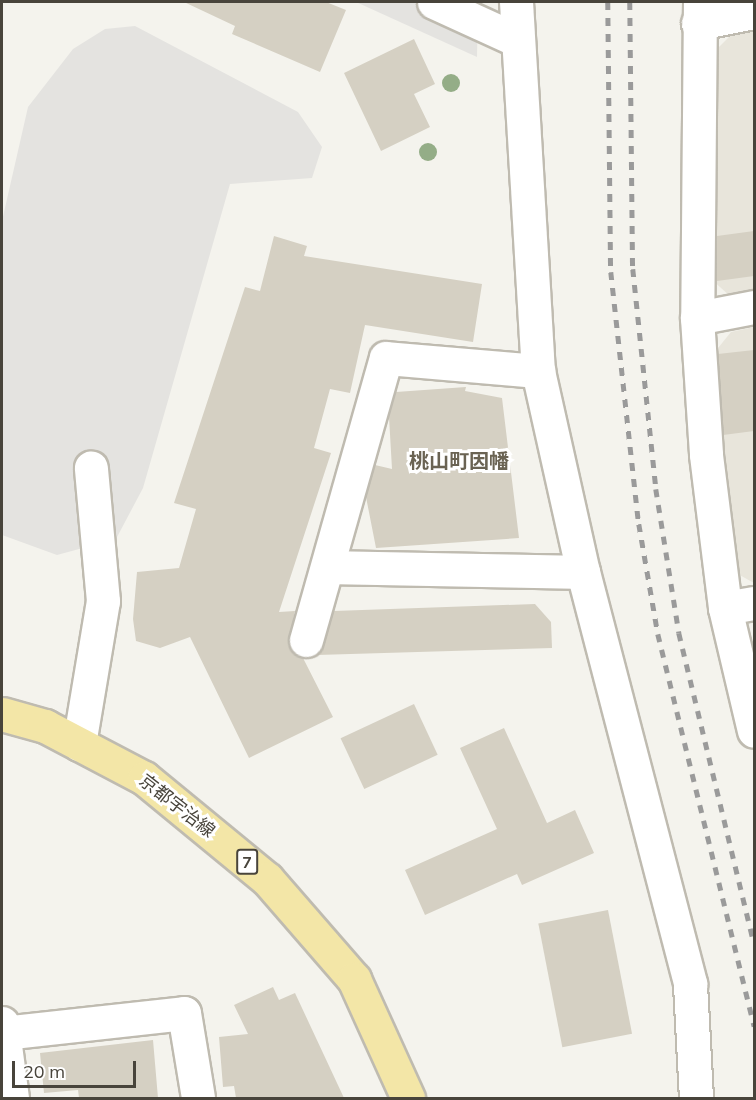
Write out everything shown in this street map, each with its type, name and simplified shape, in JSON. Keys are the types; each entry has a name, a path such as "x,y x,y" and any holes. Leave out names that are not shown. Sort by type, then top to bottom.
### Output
{"main road":[{"name":"京都宇治線","path":"2,714 45,726 144,778 267,879 354,979 408,1098"}],"street":[{"path":"434,2 517,40"},
{"path":"516,2 538,370 583,572 690,984 700,1078 696,1098"},
{"path":"754,12 699,12 697,318 740,605 754,731"},
{"path":"697,318 754,307"},
{"path":"306,640 386,358 538,370"},
{"path":"80,744 102,601 91,468"},
{"path":"328,567 583,572"},
{"path":"12,1098 2,1028 184,1013 198,1098"}],"shaded area":[{"path":"356,2 478,2 477,57"},
{"path":"135,26 298,112 322,147 312,178 230,184 143,488 116,539 57,555 2,535 2,221 28,107 73,49 105,29"},
{"path":"754,30 754,293 731,297 710,278 711,55 733,33"},
{"path":"754,327 754,583 736,573 714,353 731,332"}],"building":[{"path":"184,2 326,2 346,10 320,72 232,34 235,26"},
{"path":"414,39 435,84 414,94 430,127 381,151 344,73"},
{"path":"754,231 754,276 717,281 717,236"},
{"path":"274,236 307,246 304,256 482,284 473,342 365,325 350,393 330,389 314,448 331,453 279,612 295,611 288,645 303,658 333,717 249,758 190,637 160,648 136,641 133,619 137,572 179,568 196,509 174,503 245,287 260,291"},
{"path":"754,350 754,431 723,435 718,354"},
{"path":"466,387 465,391 502,398 519,538 376,548 366,497 375,465 392,469 389,417 396,392"},
{"path":"535,604 551,622 552,648 317,655 334,611"},
{"path":"414,704 438,755 364,789 341,738"},
{"path":"504,728 547,823 575,810 594,853 522,885 517,874 425,915 405,870 497,829 460,748"},
{"path":"608,910 632,1034 562,1047 538,924"},
{"path":"273,987 279,1000 295,993 344,1098 236,1098 234,1086 223,1087 219,1037 248,1034 234,1005"},
{"path":"153,1040 158,1098 79,1098 78,1090 44,1093 40,1053"}],"railway":[{"path":"608,2 611,272 639,524 658,634 754,1026"},
{"path":"630,2 633,269 656,489 679,633 754,943"}],"district":[{"name":"桃山町因幡","path":"459,460"}]}
